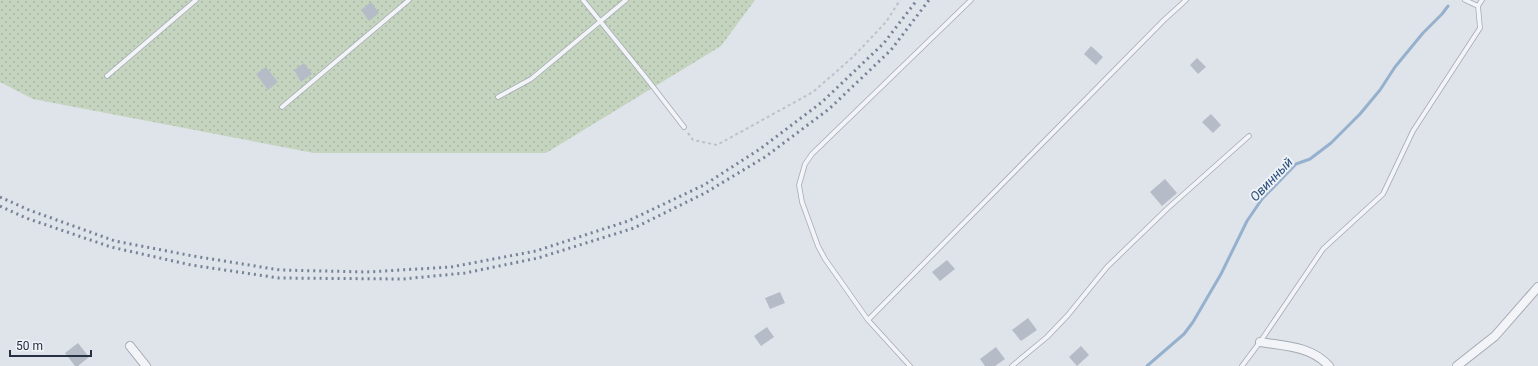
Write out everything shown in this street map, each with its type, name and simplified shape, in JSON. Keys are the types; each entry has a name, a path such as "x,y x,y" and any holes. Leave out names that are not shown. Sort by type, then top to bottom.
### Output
{"street":[{"path":"1457,366 1495,336 1538,287"},
{"path":"1260,342 1305,350 1316,355 1329,366"},
{"path":"130,346 146,366"}],"lane":[{"path":"107,76 196,0"},
{"path":"282,107 409,0"},
{"path":"583,0 684,127"},
{"path":"498,97 531,79 626,0"},
{"path":"910,366 868,320 825,259 818,246 802,202 799,185 805,164 812,154 971,0"},
{"path":"868,320 1164,20 1186,0"},
{"path":"1465,0 1478,6"},
{"path":"1242,366 1323,249 1383,194 1414,131 1480,28 1478,6 1482,0"},
{"path":"1012,366 1047,337 1068,315 1107,267 1168,208 1249,136"}],"path":[{"path":"684,127 693,140 717,145 813,92 854,57 886,22 900,0"}],"green space":[{"path":"0,0 755,0 721,46 546,153 314,153 33,99 0,82"}],"building":[{"path":"371,2 379,13 369,21 361,10"},
{"path":"1091,46 1103,57 1096,65 1084,54"},
{"path":"1197,58 1206,67 1198,74 1190,65"},
{"path":"304,63 312,74 301,82 294,70"},
{"path":"266,67 278,82 268,90 256,74"},
{"path":"1211,114 1221,125 1213,133 1202,122"},
{"path":"1165,179 1177,193 1162,206 1150,192"},
{"path":"947,260 955,269 940,281 932,272"},
{"path":"780,292 785,303 770,309 765,298"},
{"path":"1028,318 1037,330 1021,341 1012,330"},
{"path":"767,327 774,337 761,346 754,336"},
{"path":"78,343 89,357 78,366 75,366 65,353"},
{"path":"1081,346 1089,355 1077,366 1069,357"},
{"path":"996,347 1005,359 995,366 985,366 980,359"}],"waterway":[{"name":"Овинный","path":"1147,366 1184,334 1193,322 1221,274 1247,221 1262,199 1296,164 1310,159 1331,143 1360,114 1380,90 1395,67 1448,6"}],"railway":[{"path":"0,197 29,210 115,241 193,256 280,270 367,272 451,267 536,251 628,221 704,185 760,149 822,102 884,43 917,0"},
{"path":"0,206 26,218 111,247 191,265 279,278 403,279 465,273 538,258 634,228 705,193 765,157 829,109 891,50 929,0"}]}
